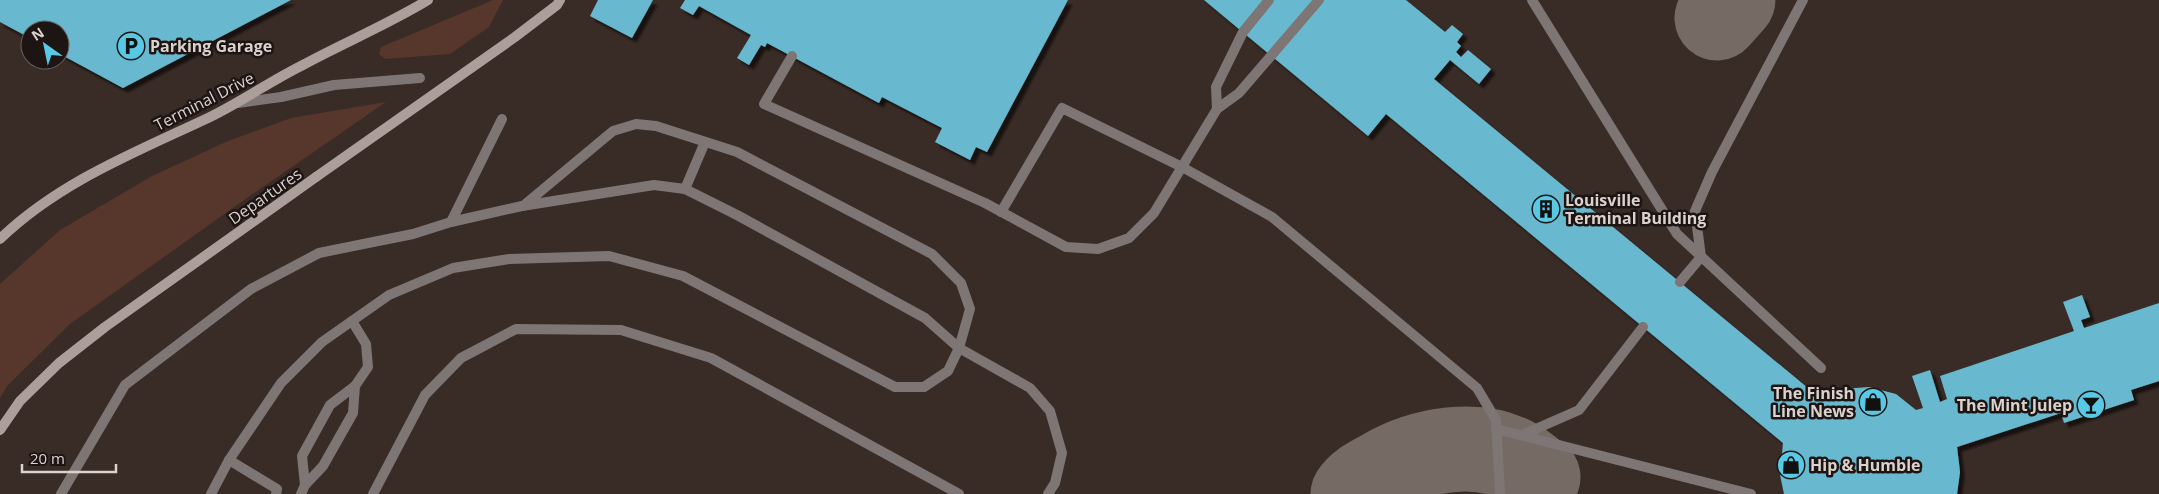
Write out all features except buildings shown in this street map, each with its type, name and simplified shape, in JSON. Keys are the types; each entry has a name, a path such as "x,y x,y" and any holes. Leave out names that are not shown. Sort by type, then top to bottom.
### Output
{"main road":[{"name":"Terminal Drive","path":"0,239 37,209 109,164 238,104 300,66 394,21 428,0"},
{"name":"Departures","path":"0,430 20,401 59,363 104,327 515,37 557,5 560,0"}],"lane":[{"path":"1217,109 1216,87 1243,32 1269,0"},
{"path":"792,56 764,104 1001,212 1066,247 1098,249 1129,238 1154,213 1217,109 1239,93 1319,0"},
{"path":"1532,0 1677,234 1821,368"},
{"path":"1680,282 1701,257 1695,212 1712,172 1803,0"},
{"path":"238,104 334,85 420,78"},
{"path":"1001,212 1062,108 1182,167 1272,217 1477,388 1496,420 1500,494"},
{"path":"451,222 502,118"},
{"path":"211,494 229,460 281,383 322,342 389,295 453,268 509,259 609,256 683,276 895,387 924,387 948,371 959,348 970,309 961,283 932,254 737,152 656,126 636,124 613,131 522,206"},
{"path":"685,188 705,142"},
{"path":"61,494 125,384 251,290 319,254 413,234 451,222 522,206 654,185 685,188 737,215 925,318 959,348 1030,388 1050,411 1062,453 1055,483 1048,494"},
{"path":"303,490 302,456 330,405 355,386 368,367 366,344 352,320"},
{"path":"1522,435 1579,410 1643,327"},
{"path":"373,494 425,396 461,358 516,329 621,330 711,358 959,494"},
{"path":"303,490 324,466 353,413 355,386"},
{"path":"1496,429 1752,494"},
{"path":"229,460 278,489 276,494"}],"shaded area":[{"path":"493,0 503,0 489,27 450,54 385,59 379,54 381,47"},
{"path":"386,102 70,324 8,385 0,398 0,284 60,230 152,176 228,141 291,118"}],"taxiway":[{"path":"1717,18 1733,0"},
{"path":"1353,494 1367,481 1398,464 1431,453 1449,450 1484,450 1501,454 1516,461 1538,477"}],"place":[{"name":"Parking Garage","path":"131,46"},
{"name":"Louisville Terminal Building","path":"1546,209"},
{"name":"The Finish Line News","path":"1873,402"},
{"name":"The Mint Julep","path":"2091,405"},
{"name":"Hip & Humble","path":"1791,465"}]}
